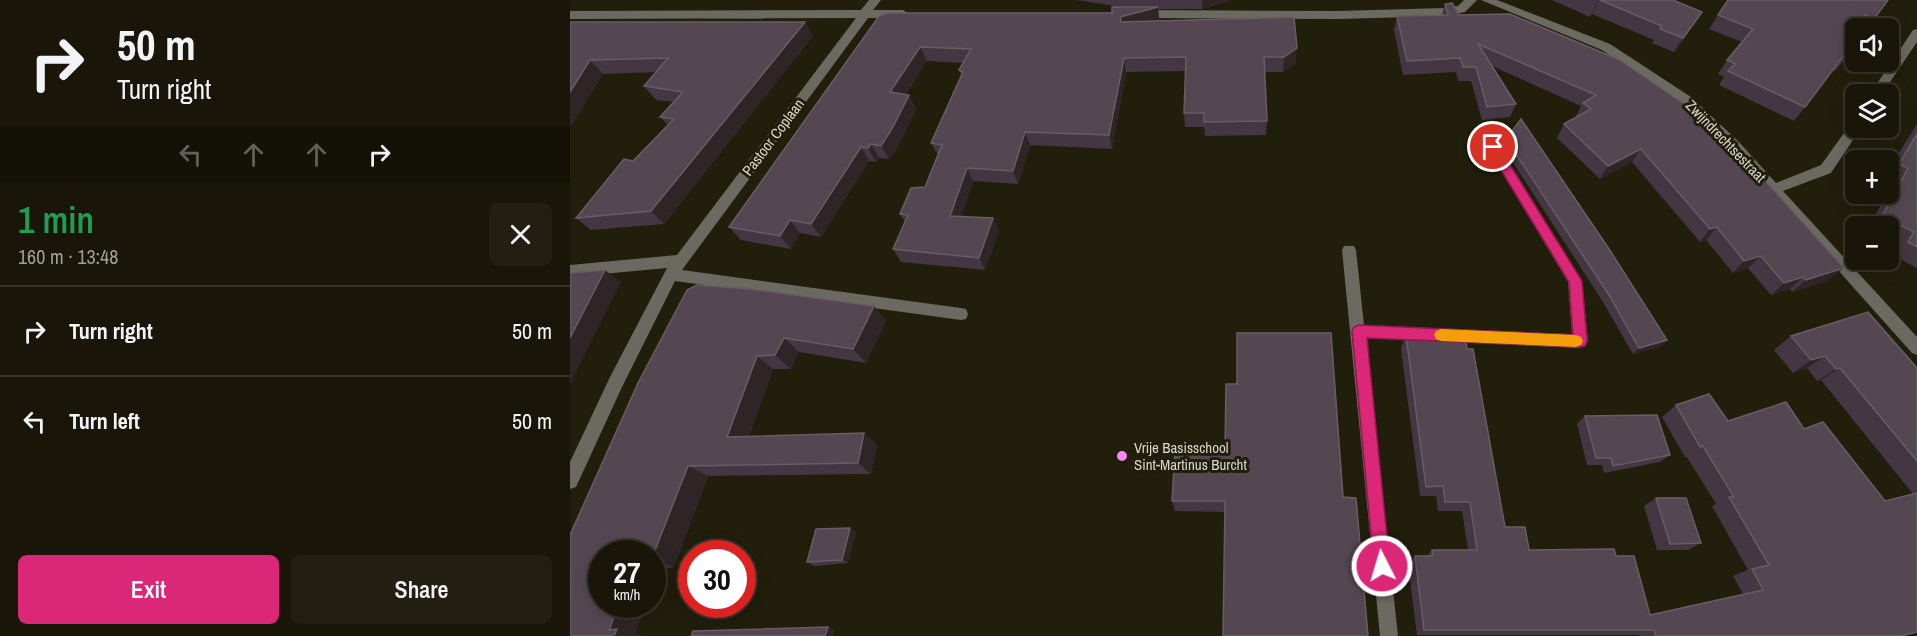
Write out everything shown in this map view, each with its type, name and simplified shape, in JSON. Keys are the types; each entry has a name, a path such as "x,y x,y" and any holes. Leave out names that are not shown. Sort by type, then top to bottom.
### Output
{"street":[{"name":"Pastoor Coplaan","path":"570,481 616,382 671,274 875,0"},
{"path":"1336,0 1339,15"},
{"path":"1126,14 1339,15 1444,12 1461,9 1470,0"},
{"name":"Zwijndrechtsestraat","path":"1486,0 1606,47 1687,100 1734,145 1917,348"},
{"path":"570,15 913,14"},
{"path":"1883,84 1917,33"},
{"path":"1773,189 1826,169 1847,138"},
{"path":"1359,331 1580,341 1575,281 1493,147"},
{"path":"1349,250 1389,636"},
{"path":"570,270 680,261"},
{"path":"671,274 961,314"}],"building":[{"path":"1600,0 1673,0 1702,12 1683,38 1660,29 1662,26"},
{"path":"1728,0 1888,0 1875,18 1865,15 1864,18 1845,18 1845,56 1805,107 1728,71 1735,64 1727,60 1753,29 1718,15"},
{"path":"1452,3 1459,15 1510,14 1620,60 1715,125 1844,268 1806,280 1803,277 1784,283 1761,256 1744,261 1717,227 1710,229 1641,149 1608,166 1564,124 1591,109 1583,103 1596,95 1478,44 1516,104 1487,107 1476,67 1463,67 1460,58 1407,61 1397,16 1448,15 1445,4"},
{"path":"1112,7 1158,7 1120,17 1121,22 1294,17 1297,48 1284,57 1264,57 1267,121 1204,122 1204,113 1184,113 1186,57 1124,58 1109,135 1025,132 1013,171 967,168 950,216 993,218 979,258 893,249 908,215 900,214 911,188 925,187 942,145 931,143 963,72 959,70 971,49 920,47 890,92 909,95 893,127 881,146 871,144 868,148 861,147 811,224 790,220 780,236 729,227 879,16 887,13 1112,13"},
{"path":"570,22 805,22 651,211 576,218 624,159 633,161 674,119 660,117 683,92 644,86 668,58 590,60 570,92"},
{"path":"1521,119 1667,340 1639,348 1609,295 1506,139"},
{"path":"1917,134 1917,247 1908,242 1914,232 1899,224 1899,216 1882,216 1888,204 1899,204 1899,185 1908,168 1899,164"},
{"path":"605,270 588,303 570,338 570,273"},
{"path":"697,285 752,289 874,306 853,349 784,338 775,355 757,356 727,437 864,433 858,463 688,466 659,540 588,540 588,618 614,618 609,630 617,629 614,636 570,636 570,535 638,383 687,290"},
{"path":"1868,312 1917,368 1917,461 1840,368 1836,369 1825,356 1811,360 1791,336"},
{"path":"1237,333 1331,333 1343,497 1356,498 1368,636 1223,636 1225,501 1172,501 1175,450 1225,450 1226,384 1237,384"},
{"path":"1406,335 1465,335 1467,349 1473,349 1505,527 1525,527 1529,550 1614,549 1616,556 1634,556 1650,615 1763,590 1752,569 1769,565 1729,497 1734,497 1703,446 1700,447 1676,405 1709,394 1728,421 1786,402 1804,429 1823,422 1885,501 1917,493 1917,632 1901,636 1656,636 1654,630 1424,630 1415,556 1433,556 1432,550 1477,550 1470,502 1445,502 1443,486 1426,487"},
{"path":"1657,415 1670,455 1613,466 1611,458 1596,458 1585,416"},
{"path":"1656,498 1686,498 1701,543 1670,544"},
{"path":"850,528 842,560 807,562 816,529"},
{"path":"828,627 825,636 691,636 693,631"}],"slow traffic":[{"path":"1441,335 1576,341"}],"place":[{"name":"Vrije Basisschool Sint-Martinus Burcht","path":"1122,456"}],"route":[{"path":"1382,566 1359,331 1580,341 1575,281 1493,147"}]}
